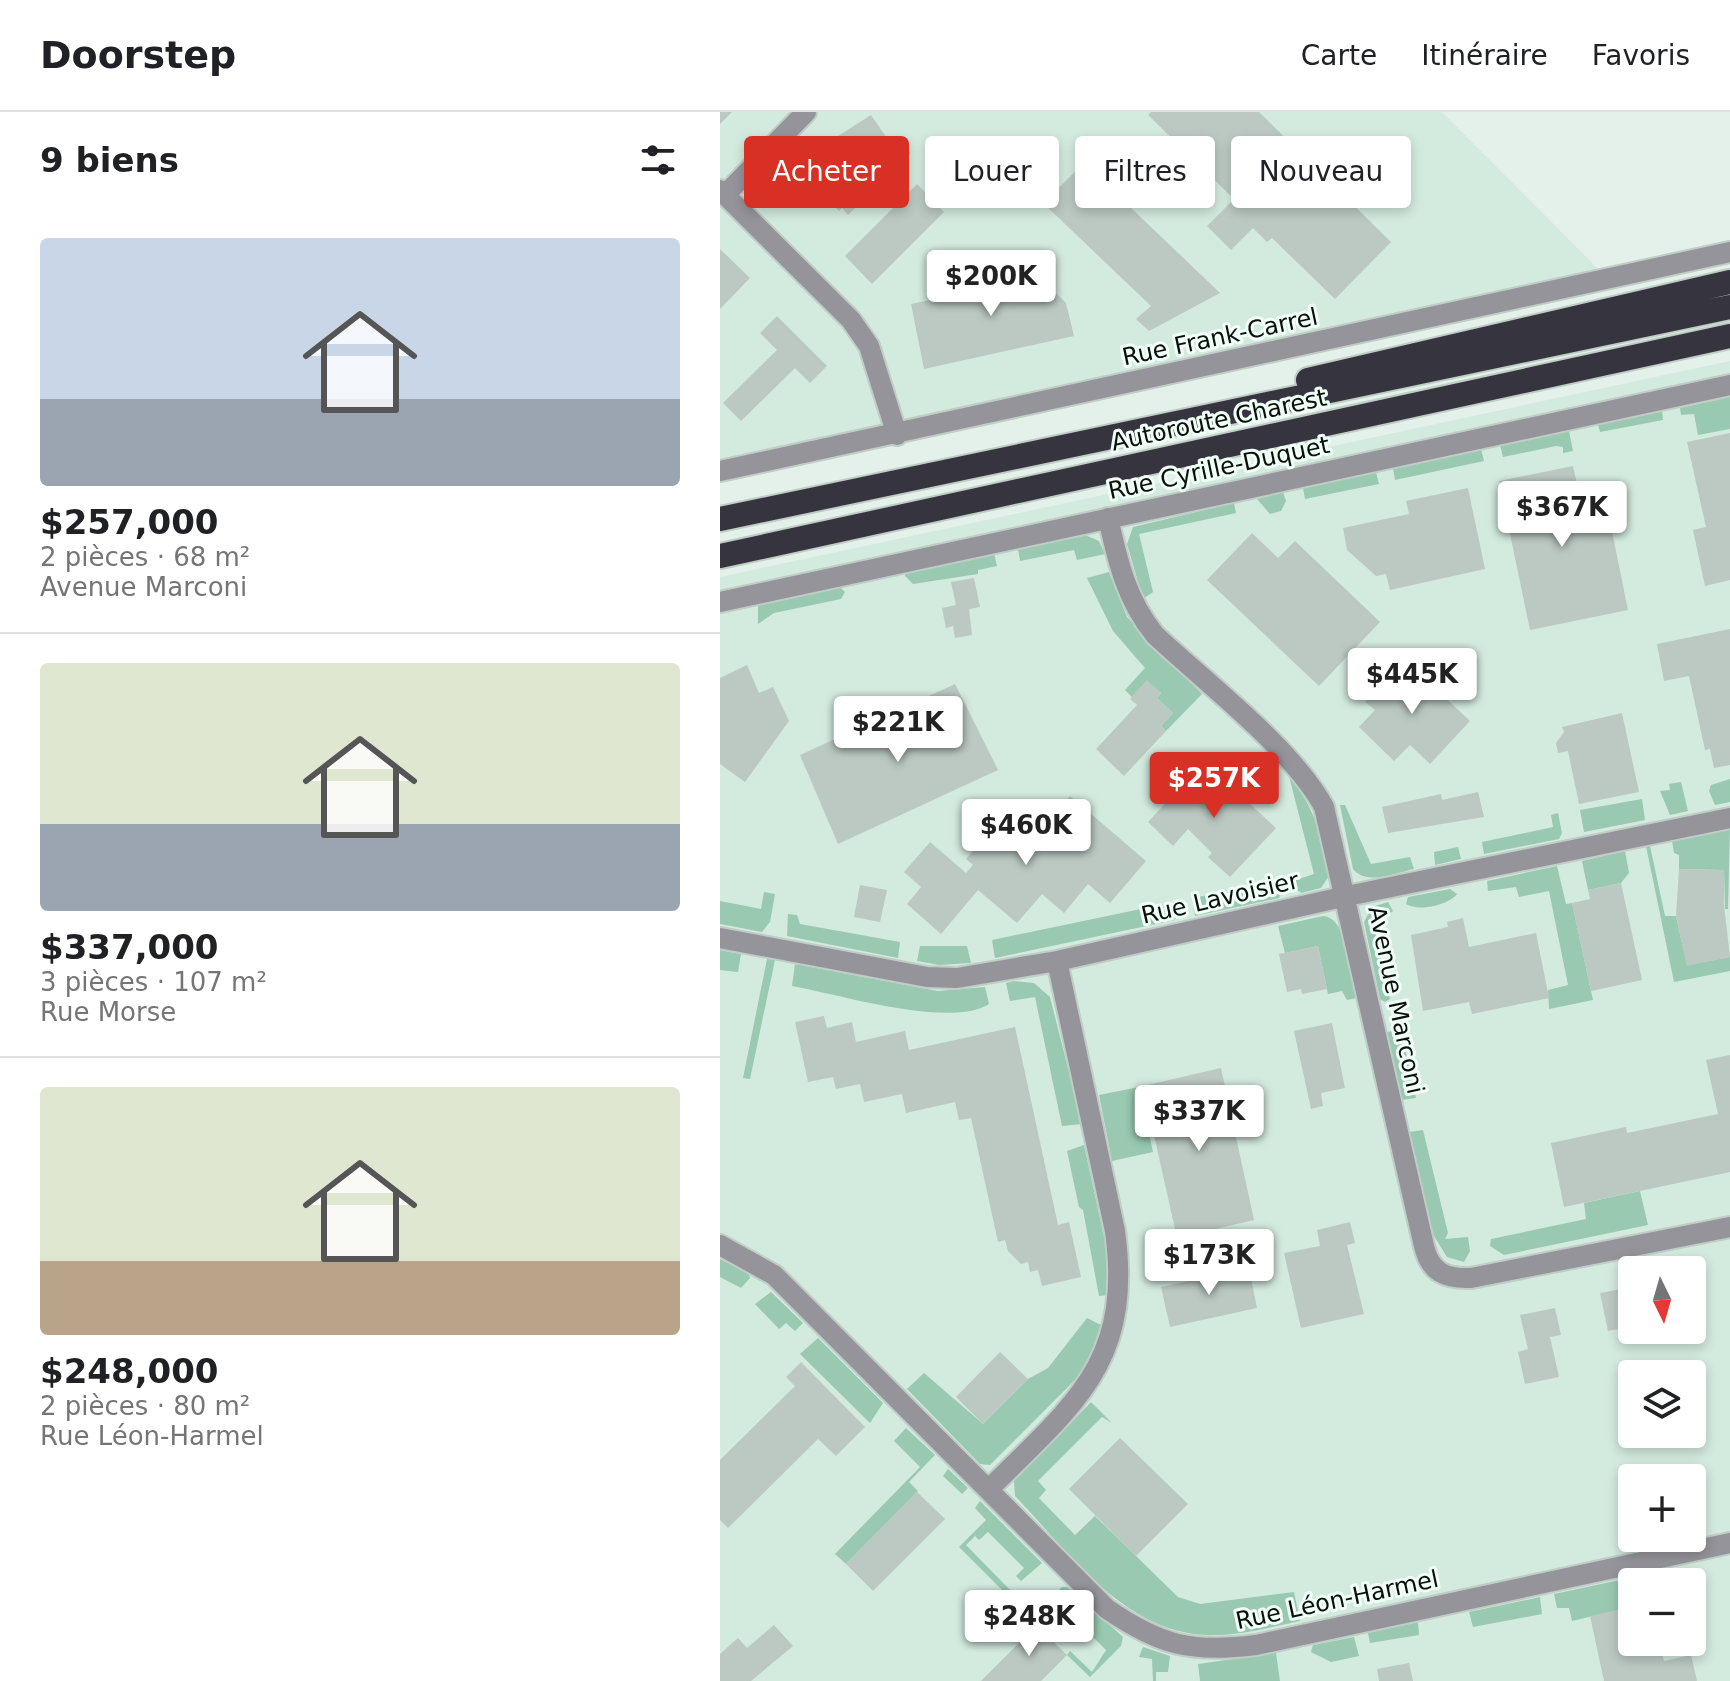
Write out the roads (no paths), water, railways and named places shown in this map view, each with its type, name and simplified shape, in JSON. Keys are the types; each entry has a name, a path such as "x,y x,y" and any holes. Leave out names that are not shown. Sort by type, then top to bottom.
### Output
{"highway":[{"path":"1099,441 1274,388 1730,282"},
{"name":"Autoroute Charest","path":"720,519 1730,307"},
{"name":"Autoroute Charest","path":"720,556 1730,336"},
{"path":"1387,412 1730,353"}],"street":[{"path":"806,112 722,192 851,320 869,346 897,435"},
{"name":"Rue Frank-Carrel","path":"720,471 1730,252"},
{"name":"Rue Cyrille-Duquet","path":"720,602 1730,385"},
{"name":"Avenue Marconi","path":"1108,518 1128,594 1138,614 1155,635 1311,784 1324,807 1347,896 1424,1246 1433,1268 1452,1278 1471,1278 1730,1227"},
{"name":"Rue Lavoisier","path":"720,938 927,977 957,978 1057,961 1347,896 1730,818"},
{"path":"989,1489 1070,1407 1095,1375 1112,1334 1117,1301 1119,1264 1115,1231 1057,961"},
{"name":"Rue Léon-Harmel","path":"720,1245 774,1275 1107,1609 1160,1640 1212,1650 1256,1645 1730,1543"}]}
